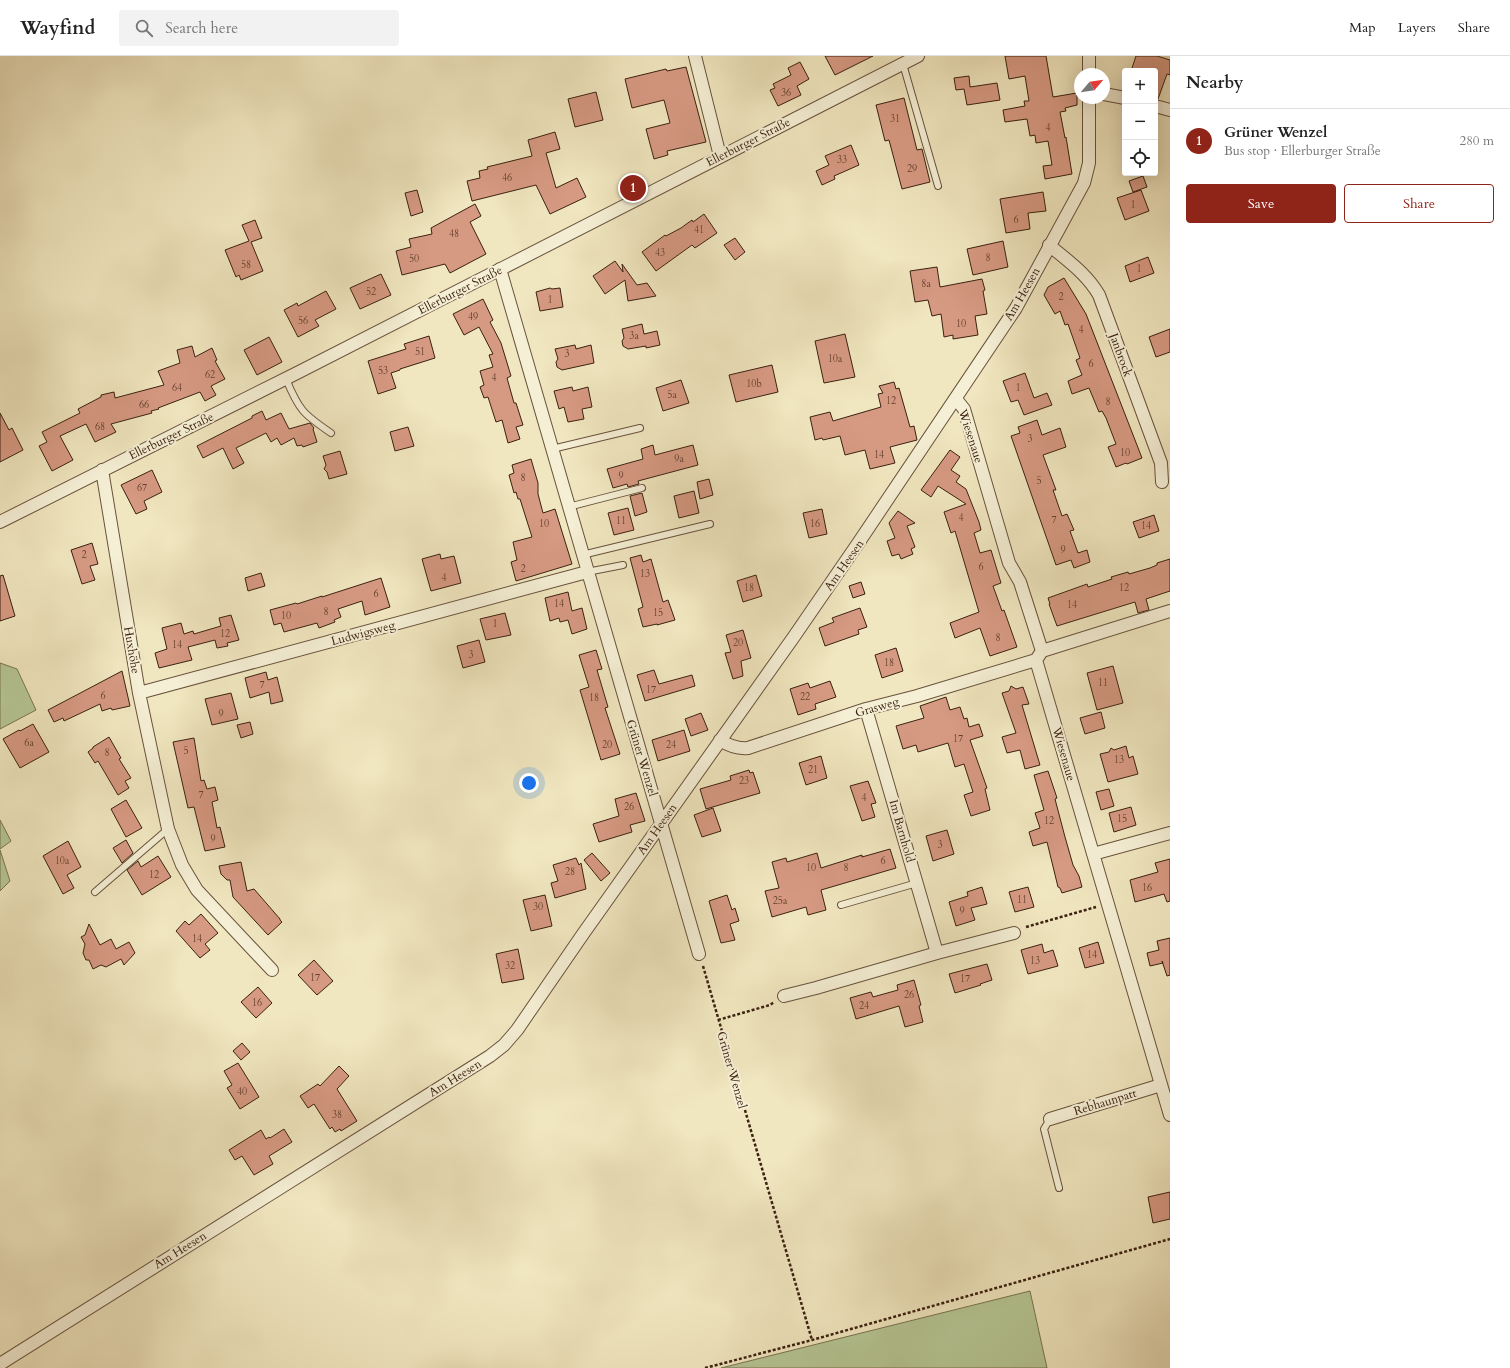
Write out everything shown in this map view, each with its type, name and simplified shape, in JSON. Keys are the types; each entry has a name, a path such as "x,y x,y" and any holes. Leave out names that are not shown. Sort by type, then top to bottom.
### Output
{"street":[{"path":"695,56 720,156"},
{"name":"Ellerburger Straße","path":"0,522 286,379 918,56"},
{"path":"1089,56 1089,68"},
{"path":"1110,95 1122,97"},
{"name":"Am Heesen","path":"0,1364 504,1046 517,1030 661,823 793,638 956,399 1016,308 1084,183 1089,163 1089,104"},
{"path":"1158,107 1170,110"},
{"name":"Janbrock","path":"1049,245 1083,273 1092,282 1099,295 1163,462 1162,482"},
{"name":"Grüner Wenzel","path":"500,269 582,555 700,954"},
{"name":"Wiesenaue","path":"956,399 964,409 1009,563 1020,582 1093,854 1170,1115"},
{"name":"Huxhöhe","path":"102,470 140,693 168,829 182,865 197,890 272,970"},
{"name":"Ludwigsweg","path":"140,693 587,572"},
{"name":"Grasweg","path":"720,740 730,746 740,749 748,748 866,709 917,696 1170,611"},
{"name":"Im Barnhold","path":"866,709 937,953"},
{"path":"1093,854 1170,833"},
{"path":"784,996 1014,933"},
{"name":"Rebhaunpatt","path":"1050,1119 1161,1085"}],"lane":[{"path":"903,64 938,186"},
{"path":"286,379 295,400 302,411 331,433"},
{"path":"552,449 640,428"},
{"path":"568,507 642,488"},
{"path":"582,555 710,524"},
{"path":"587,572 623,566"},
{"path":"95,892 168,829"},
{"path":"841,905 917,882"},
{"path":"1050,1119 1044,1129 1059,1188"}],"path":[{"path":"1014,933 1021,929 1108,903"},
{"name":"Grüner Wenzel","path":"700,954 812,1340"},
{"path":"718,1020 770,1004 784,996"},
{"path":"705,1368 812,1340 1170,1239"}],"green space":[{"path":"0,663 17,669 36,710 0,729"},
{"path":"0,820 11,841 0,849"},
{"path":"0,850 10,881 0,891"},
{"path":"1030,1291 1047,1368 721,1368"}],"building":[{"path":"825,56 873,56 835,75"},
{"path":"1005,56 1046,56 1053,97 1074,94 1074,104 1077,105 1065,108 1066,111 1060,112 1072,174 1045,179 1043,166 1052,165 1048,141 1036,143 1035,135 1030,136 1027,119 1005,122 1003,110 1025,106 1024,101 1029,101 1025,76 1009,79"},
{"path":"1136,56 1157,56 1170,60 1170,75 1167,74 1158,99 1158,68 1132,68"},
{"path":"800,62 809,79 797,86 801,95 778,106 770,90 775,88 773,84 791,75 788,68"},
{"path":"686,67 706,142 667,151 668,155 654,159 646,129 670,123 664,100 632,108 625,79 666,69 667,71"},
{"path":"969,76 970,87 997,83 1000,100 967,105 964,89 956,90 954,78"},
{"path":"596,92 603,120 575,127 568,99"},
{"path":"904,98 917,150 922,149 930,182 902,189 889,140 885,141 876,105"},
{"path":"555,132 560,149 546,153 556,188 577,178 586,197 550,214 536,185 472,201 467,181 480,178 479,171 488,169 487,167 532,156 528,140"},
{"path":"851,145 859,165 834,176 835,179 822,185 816,171 829,165 825,156"},
{"path":"1143,176 1147,187 1133,192 1129,181"},
{"path":"417,190 423,212 411,216 405,193"},
{"path":"1141,190 1149,211 1125,220 1117,198"},
{"path":"1043,192 1046,211 1028,213 1030,229 1006,233 1000,199"},
{"path":"475,204 481,216 470,222 486,254 450,273 445,264 402,275 396,251 411,247 409,239 432,234 431,228"},
{"path":"704,214 717,233 695,248 692,245 656,271 642,252 665,235 666,236 681,228 692,220 693,222"},
{"path":"255,220 262,238 251,242 263,271 241,280 239,275 236,277 225,250 249,241 242,225"},
{"path":"735,238 745,252 735,260 724,245"},
{"path":"1003,241 1008,267 973,275 967,249"},
{"path":"1148,257 1154,273 1130,282 1125,266"},
{"path":"615,261 623,272 622,264 637,285 647,283 656,296 628,301 625,280 605,294 593,276"},
{"path":"937,267 940,287 982,279 985,290 983,291 987,314 975,316 978,335 953,339 953,335 944,337 941,314 932,316 928,300 915,302 910,271"},
{"path":"381,274 391,295 360,309 350,288"},
{"path":"1064,278 1086,314 1142,458 1127,464 1126,463 1116,467 1108,447 1116,444 1106,418 1102,411 1099,412 1089,388 1072,394 1068,381 1082,375 1076,360 1080,358 1068,324 1065,325 1060,311 1055,314 1044,295 1048,287"},
{"path":"550,288 560,288 563,307 540,311 536,292"},
{"path":"326,291 336,309 315,320 319,326 298,337 284,310 297,303 298,306"},
{"path":"483,299 493,320 490,322 501,343 511,376 507,378 514,403 516,403 523,425 516,427 520,439 508,443 502,420 496,422 488,397 484,398 480,387 484,385 480,371 493,367 489,355 493,354 479,327 464,335 453,314"},
{"path":"642,324 644,334 657,331 660,345 646,348 646,346 628,349 623,346 622,341 624,338 622,329"},
{"path":"1170,329 1170,352 1156,357 1149,337"},
{"path":"845,334 855,377 824,383 815,341"},
{"path":"429,336 435,358 391,373 396,388 378,394 368,361 406,349 404,344"},
{"path":"269,337 282,362 257,375 244,350"},
{"path":"575,345 576,349 591,345 594,363 562,370 557,367 556,362 558,359 555,349"},
{"path":"192,346 195,357 212,348 217,360 215,361 225,379 211,386 216,395 205,401 200,392 151,411 152,413 111,424 116,432 95,442 86,424 60,436 73,460 52,471 39,446 47,442 42,432 80,413 78,409 101,397 101,395 114,392 115,398 164,385 158,371 180,363 177,350"},
{"path":"772,365 778,392 736,402 729,375"},
{"path":"1025,373 1034,398 1047,393 1052,405 1024,415 1018,400 1011,402 1003,381"},
{"path":"681,380 689,403 663,411 656,388"},
{"path":"894,382 896,389 899,388 910,427 914,426 917,440 890,447 895,463 870,469 865,450 845,455 840,436 823,440 822,438 815,440 810,417 830,412 833,421 881,407 878,394 883,393 879,386"},
{"path":"572,387 573,391 588,387 592,407 582,409 584,419 568,422 564,407 559,409 554,391"},
{"path":"262,411 266,420 281,413 289,429 310,423 314,428 317,442 303,447 302,445 297,446 294,438 281,445 277,438 271,442 266,433 236,448 244,463 233,469 223,448 203,458 197,446 252,418 252,416"},
{"path":"0,413 9,430 12,428 23,450 0,462"},
{"path":"1037,420 1042,435 1060,428 1066,447 1043,455 1056,490 1053,490 1062,516 1067,514 1074,530 1070,531 1078,553 1087,550 1090,562 1074,568 1071,560 1056,565 1011,436 1020,433 1018,427"},
{"path":"408,427 414,446 395,451 390,432"},
{"path":"653,445 655,455 693,445 698,465 638,481 639,484 628,487 627,484 613,488 607,469 643,459 641,449"},
{"path":"950,450 960,457 951,470 960,476 956,482 966,489 979,522 981,530 974,533 980,553 991,550 1001,583 993,586 1002,611 1004,610 1017,647 990,656 980,628 955,638 950,623 979,612 955,531 951,533 944,512 966,504 938,486 931,497 921,490"},
{"path":"340,451 347,474 329,479 327,472 324,469 326,465 323,456"},
{"path":"531,459 538,483 538,494 543,513 555,509 572,564 516,581 511,562 517,560 513,542 532,537 520,499 518,499 516,492 514,493 509,475 514,473 512,465"},
{"path":"152,470 162,492 144,501 147,509 136,514 121,485"},
{"path":"709,479 713,495 700,499 697,482"},
{"path":"694,491 699,513 679,518 674,496"},
{"path":"642,493 647,512 635,516 630,496"},
{"path":"628,508 634,530 614,535 608,513"},
{"path":"822,509 827,534 809,538 803,513"},
{"path":"898,511 915,523 907,526 915,547 911,549 913,554 901,559 899,554 892,556 887,541 895,538 889,523"},
{"path":"1154,515 1159,531 1139,538 1133,522"},
{"path":"92,543 98,564 90,566 95,580 82,584 71,550"},
{"path":"440,554 441,559 454,556 461,583 431,591 422,559"},
{"path":"641,555 643,562 651,559 663,602 668,600 675,620 643,627 638,609 643,607 630,558"},
{"path":"1170,559 1170,591 1146,599 1149,610 1138,613 1135,602 1057,626 1048,598 1087,584 1088,587 1112,579 1111,577 1150,568 1157,565 1157,563"},
{"path":"261,573 265,586 248,591 245,578"},
{"path":"3,575 15,616 0,621 0,576"},
{"path":"756,575 762,596 743,602 737,581"},
{"path":"381,578 390,607 365,615 362,601 338,609 341,617 334,620 335,622 319,628 317,623 284,632 281,623 274,625 270,610 322,597"},
{"path":"861,582 865,594 853,598 849,586"},
{"path":"568,592 572,611 582,608 587,629 572,634 568,620 560,622 559,618 550,621 545,598"},
{"path":"860,608 867,627 858,630 859,634 825,646 819,628 834,622 832,618"},
{"path":"505,613 511,635 486,640 480,619"},
{"path":"231,615 239,640 227,643 228,646 217,648 215,640 188,647 192,660 159,668 155,653 167,649 162,628 181,623 184,634 193,631 194,634 221,626 219,618"},
{"path":"743,630 751,658 741,661 743,676 733,679 725,653 731,652 726,635"},
{"path":"479,640 485,662 463,668 457,646"},
{"path":"896,648 903,671 882,678 875,655"},
{"path":"596,650 602,669 597,670 608,707 605,708 620,754 601,760 580,690 589,687 579,655"},
{"path":"1113,666 1123,703 1097,710 1087,673"},
{"path":"654,670 659,684 692,675 695,686 645,701 637,675"},
{"path":"122,671 130,706 112,710 111,708 102,711 100,704 64,721 63,718 54,722 48,710"},
{"path":"266,672 268,680 277,677 283,701 271,704 269,692 250,698 245,678"},
{"path":"830,681 836,697 815,704 816,709 798,715 790,689 808,683 810,688"},
{"path":"1011,686 1016,689 1023,687 1029,704 1022,705 1040,765 1025,769 1020,750 1007,753 1002,737 1016,733 1002,693 1009,691"},
{"path":"231,693 238,719 212,725 205,699"},
{"path":"946,697 950,710 960,707 964,719 967,718 969,727 979,724 983,736 970,740 987,788 985,789 990,810 971,816 964,795 973,792 964,764 955,767 948,743 918,752 916,745 903,749 896,726 924,718 920,706"},
{"path":"1101,712 1105,728 1085,734 1080,718"},
{"path":"701,713 708,730 691,736 685,719"},
{"path":"250,722 253,734 241,738 237,725"},
{"path":"33,724 49,752 20,768 3,739"},
{"path":"684,730 690,751 658,761 652,740"},
{"path":"109,737 121,758 119,759 131,778 125,781 129,788 118,795 98,761 95,763 88,752"},
{"path":"194,738 201,781 204,780 207,789 215,787 218,800 212,802 217,828 220,827 225,847 205,851 194,807 188,808 173,742"},
{"path":"1126,746 1129,758 1133,756 1138,774 1108,782 1100,754 1109,752 1111,748 1114,750"},
{"path":"821,756 827,778 806,785 799,763"},
{"path":"749,770 750,773 753,772 760,793 706,809 700,789 731,780 730,776"},
{"path":"1048,771 1057,798 1055,799 1073,865 1079,876 1082,887 1062,893 1058,887 1047,842 1033,846 1029,832 1040,828 1035,813 1044,810 1034,775"},
{"path":"868,781 876,803 871,804 875,817 862,821 850,786"},
{"path":"1109,789 1114,806 1101,810 1096,792"},
{"path":"636,793 645,821 630,825 632,832 599,842 593,824 619,816 615,799"},
{"path":"126,800 142,828 126,837 111,809"},
{"path":"1131,807 1136,825 1114,832 1109,813"},
{"path":"713,808 721,831 702,837 694,815"},
{"path":"947,830 954,854 933,861 926,836"},
{"path":"126,840 133,853 122,863 113,848"},
{"path":"68,841 81,867 67,875 74,888 63,894 43,856"},
{"path":"890,849 896,868 821,890 826,910 808,915 806,907 772,917 765,891 779,888 772,862 786,858 787,862 817,853 821,868 862,855 862,857"},
{"path":"592,853 610,873 601,881 584,860"},
{"path":"158,856 171,877 142,895 127,870 138,861 141,867"},
{"path":"576,858 579,865 581,863 586,889 555,898 551,883 558,881 553,865"},
{"path":"1170,859 1170,901 1167,902 1164,894 1135,902 1130,880 1158,872 1155,863"},
{"path":"241,862 247,891 254,889 282,922 268,935 233,897 230,880 227,880 221,874 219,866"},
{"path":"982,887 987,904 971,908 975,920 956,926 949,902 968,896 967,892"},
{"path":"1028,887 1034,907 1015,912 1009,892"},
{"path":"545,895 552,926 531,931 523,900"},
{"path":"727,895 732,910 735,908 739,921 730,924 735,940 721,943 709,901"},
{"path":"201,914 218,933 205,944 210,950 200,958 176,931 185,921 189,925"},
{"path":"89,924 100,945 111,939 116,949 129,942 135,953 124,965 121,959 106,967 101,965 93,969 89,960 86,960 83,953 85,944 81,937 85,935"},
{"path":"1170,938 1170,975 1167,976 1163,963 1150,966 1147,953 1159,950 1157,941"},
{"path":"1098,942 1104,963 1085,968 1079,948"},
{"path":"1042,944 1044,953 1053,950 1058,966 1028,974 1021,950"},
{"path":"518,949 524,979 502,983 496,954"},
{"path":"314,960 333,981 317,995 298,975"},
{"path":"987,964 992,980 955,993 949,974"},
{"path":"914,980 921,1005 919,1006 923,1022 905,1027 899,1006 856,1019 850,998 871,992 873,997 898,990 897,985"},
{"path":"258,987 272,1003 256,1018 241,1002"},
{"path":"242,1043 250,1052 241,1060 233,1051"},
{"path":"238,1063 259,1097 240,1109 227,1088 232,1085 224,1071"},
{"path":"339,1066 349,1076 337,1089 357,1121 341,1131 340,1129 335,1132 332,1127 330,1129 314,1104 308,1108 300,1096 318,1084 320,1086"},
{"path":"284,1129 292,1142 269,1156 273,1164 254,1175 242,1156 235,1160 229,1150 261,1130 266,1139"},
{"path":"1170,1192 1170,1219 1153,1223 1148,1197"}],"place":[{"name":"Grüner Wenzel","path":"633,188"}]}
